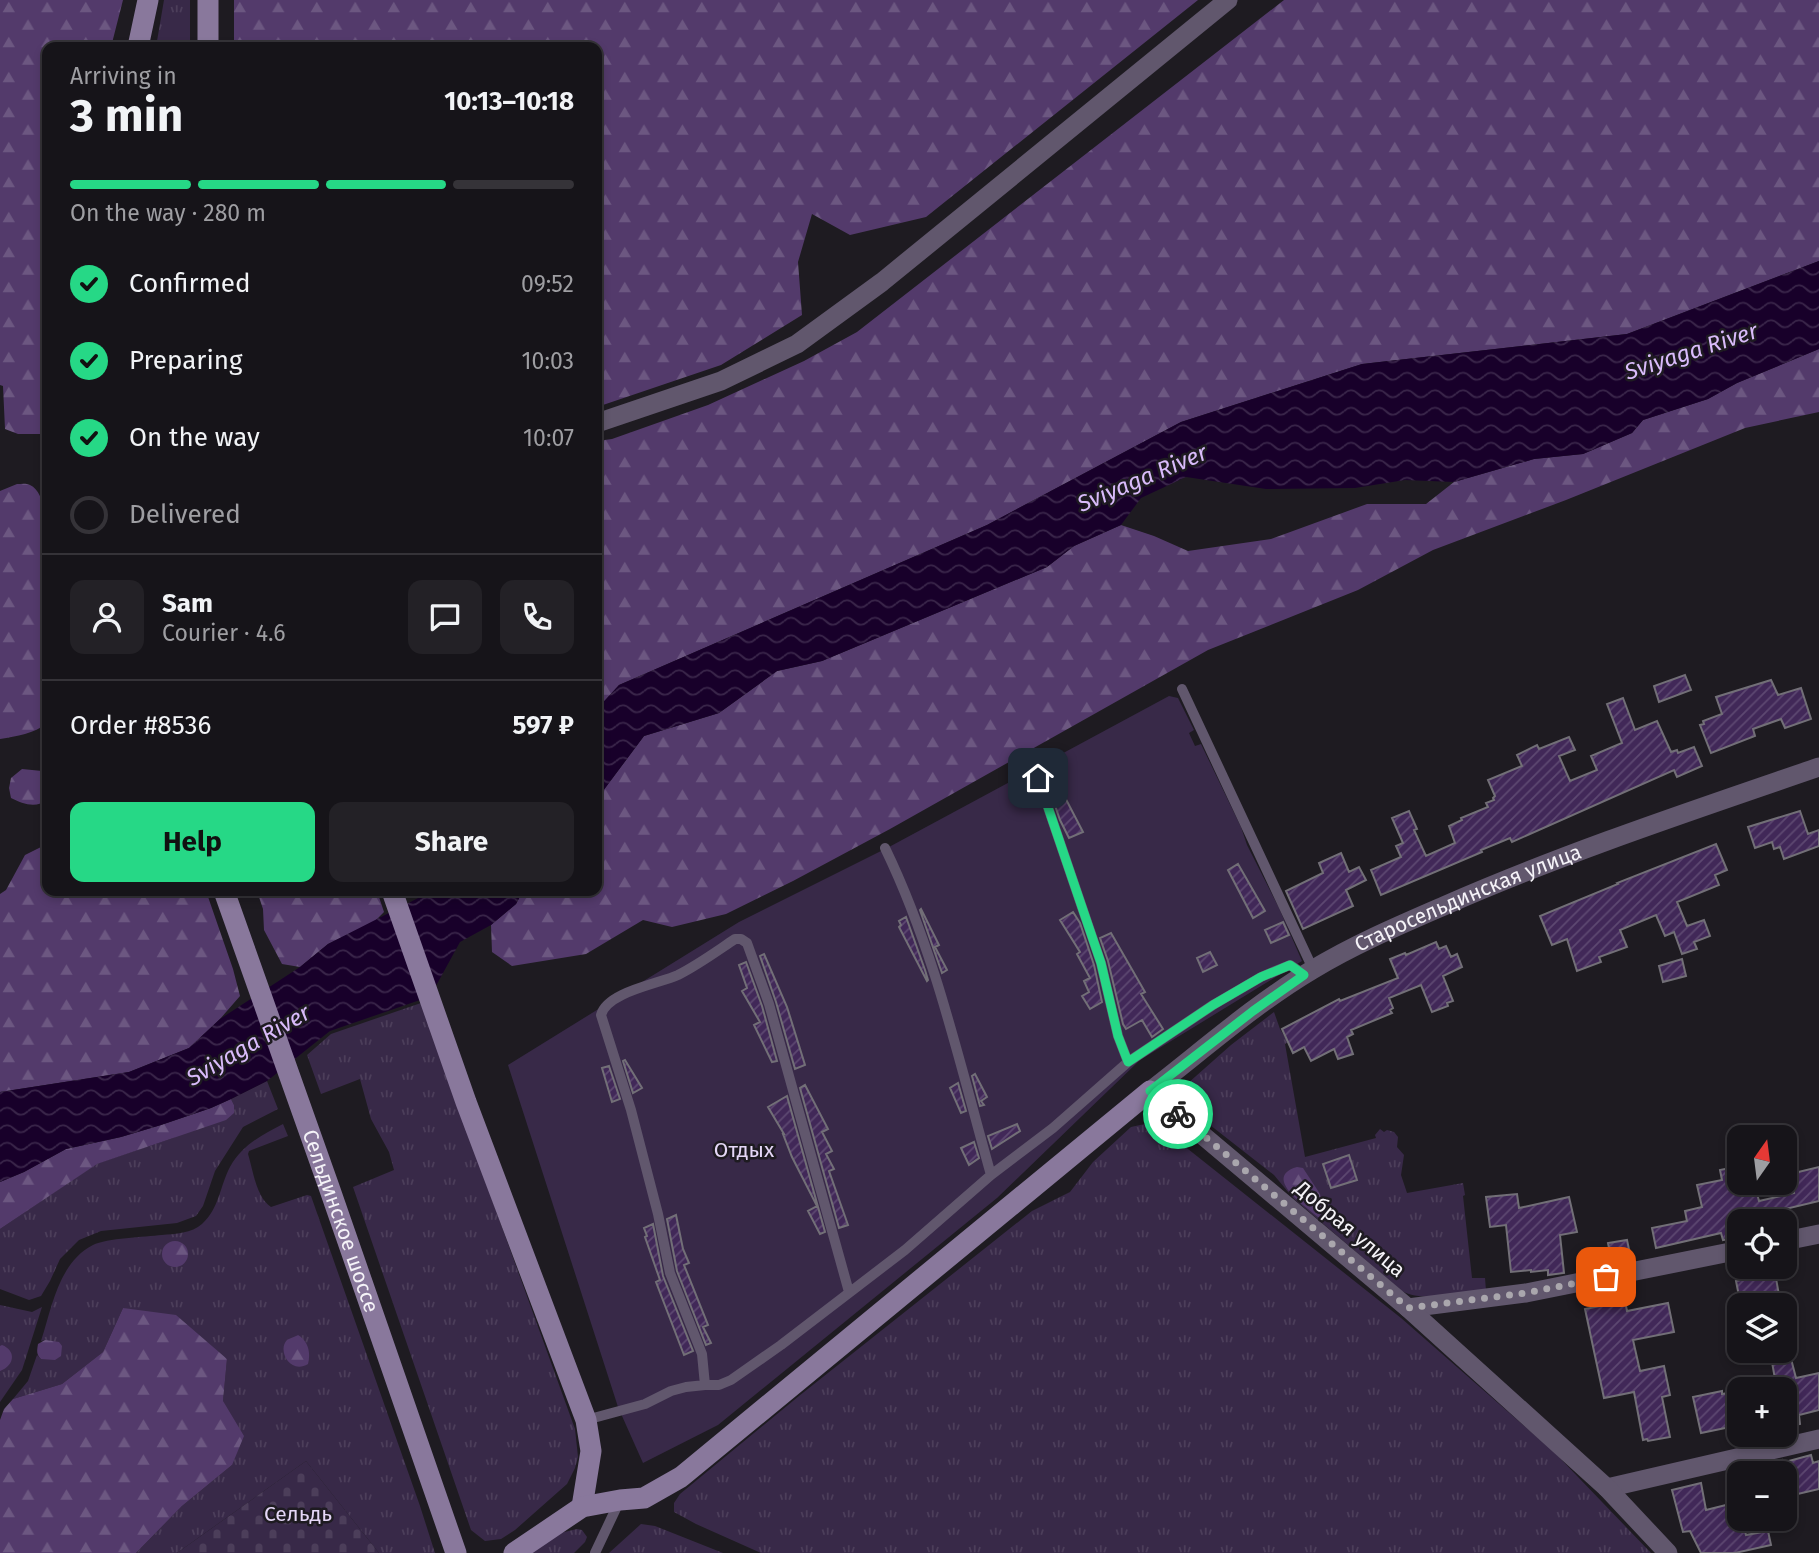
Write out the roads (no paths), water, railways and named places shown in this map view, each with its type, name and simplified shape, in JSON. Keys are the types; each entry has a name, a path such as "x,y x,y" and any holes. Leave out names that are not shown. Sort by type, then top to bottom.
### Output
{"main road":[{"path":"139,42 148,0"},
{"path":"208,0 208,42"},
{"name":"Сельдинское шоссе","path":"226,896 456,1553"},
{"path":"394,896 466,1102 586,1420 592,1451 582,1507"},
{"path":"514,1553 582,1507 643,1498 681,1477 1150,1091"}],"street":[{"path":"602,421 721,381 797,344 882,282 1228,0"},
{"name":"Старосельдинская улица","path":"1150,1091 1253,1011 1309,972 1368,939 1508,878 1819,767"},
{"name":"Добрая улица","path":"1150,1091 1408,1308 1607,1488 1668,1553"},
{"path":"1797,1239 1819,1234"},
{"path":"1408,1308 1526,1293 1727,1253"},
{"path":"1607,1488 1819,1439"}],"lane":[{"path":"1182,689 1309,972"},
{"path":"1038,778 1101,963 1118,1036 1128,1062"},
{"path":"886,848 903,885 940,993 991,1175"},
{"path":"705,1385 702,1354 670,1273 638,1136 601,1015 608,1003 629,992 679,974 736,939 747,943 769,1004 849,1292"},
{"path":"586,1420 645,1404 671,1391 686,1387 719,1385 731,1380 905,1251 991,1175 1053,1128 1128,1062 1213,1005 1261,977 1290,965 1309,972"},
{"path":"595,1553 620,1500"}],"water":[{"name":"Sviyaga River","path":"1819,261 1819,349 1737,383 1708,399 1643,420 1632,433 1583,454 1534,459 1454,482 1405,480 1355,488 1266,489 1186,477 1141,498 1121,525 1074,546 1047,567 822,661 777,671 719,713 644,736 602,792 602,704 619,685 987,525 1181,422 1362,364 1627,334"},
{"name":"Sviyaga River","path":"422,896 520,896 516,904 491,925 460,942 437,984 420,1000 330,1031 267,1081 211,1108 121,1137 66,1149 0,1182 0,1092 129,1072 189,1048 220,1019 300,967 328,944"}],"park label":[{"name":"Отдых","path":"744,1150"},
{"name":"Сельдь","path":"298,1514"}]}
